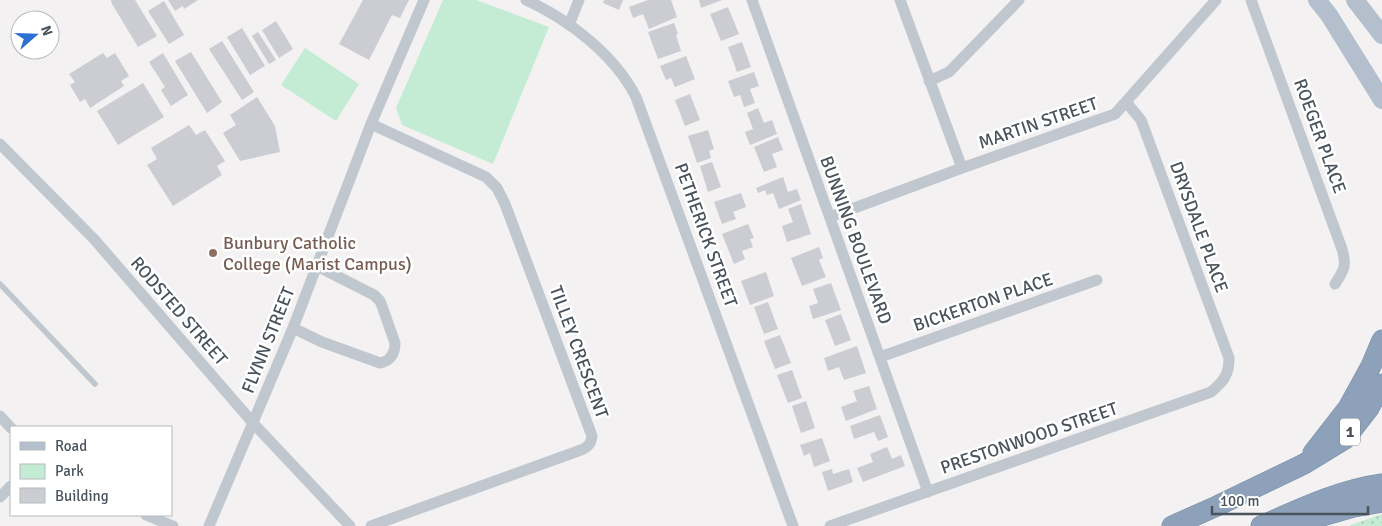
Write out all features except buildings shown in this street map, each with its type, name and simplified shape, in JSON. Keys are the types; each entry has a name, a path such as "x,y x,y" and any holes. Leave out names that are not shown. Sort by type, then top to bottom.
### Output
{"highway":[{"path":"1304,464 1348,408 1371,366 1382,340"},
{"name":"1","path":"1172,526 1304,464 1345,439 1369,408 1382,384"},
{"path":"1261,526 1308,505 1342,493 1382,484"},
{"path":"1286,526 1354,507 1382,502"}],"main road":[{"path":"1317,0 1329,15 1382,100"},
{"path":"1355,0 1382,34"}],"street":[{"name":"FLYNN STREET","path":"208,526 292,328 371,124 424,0"},
{"name":"PETHERICK STREET","path":"526,0 545,9 569,25 612,62 627,81 636,97 793,526"},
{"path":"569,25 579,0"},
{"name":"BUNNING BOULEVARD","path":"752,0 928,492"},
{"path":"900,0 962,168"},
{"path":"929,81 949,72 1019,0"},
{"name":"MARTIN STREET","path":"830,217 1115,114 1216,0"},
{"name":"ROEGER PLACE","path":"1251,0 1342,249 1345,261 1344,271 1335,284"},
{"name":"DRYSDALE PLACE","path":"1126,102 1141,120 1229,358 1229,370"},
{"name":"TILLEY CRESCENT","path":"371,124 486,177 497,188 505,204 592,436 591,443 587,448 371,526"},
{"name":"RODSTED STREET","path":"0,144 94,238 252,423 350,526"},
{"path":"292,328 380,363 389,360 395,349 395,343 380,300 374,295 316,266"},
{"name":"BICKERTON PLACE","path":"880,357 1097,280"},
{"name":"PRESTONWOOD STREET","path":"830,526 1211,392 1222,383 1229,370"},
{"path":"0,416 10,427"},
{"path":"0,497 10,487"},
{"path":"148,516 173,526"}],"lane":[{"path":"0,284 95,384"}],"green space":[{"path":"443,0 476,0 549,27 493,164 402,125 396,108"},
{"path":"305,48 359,84 336,121 281,85"},
{"path":"1382,514 1382,526 1348,526"}],"place":[{"name":"Bunbury Catholic College (Marist Campus)","path":"213,253"}]}
